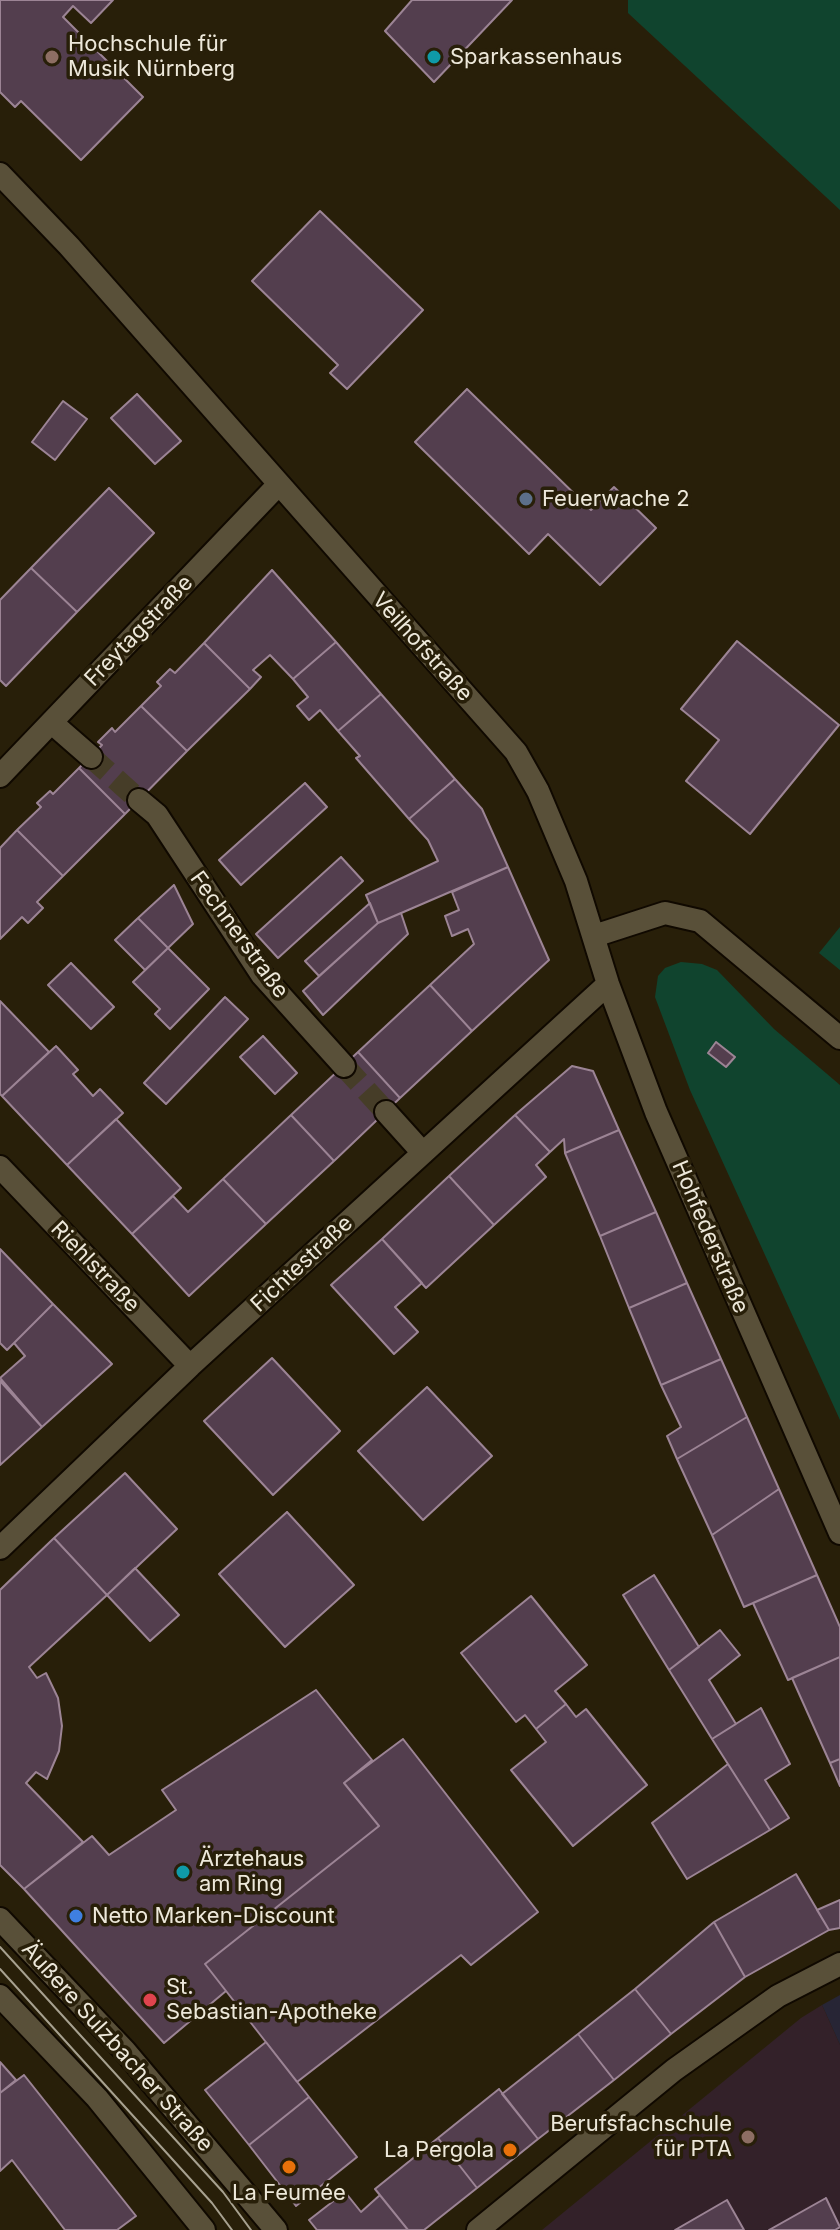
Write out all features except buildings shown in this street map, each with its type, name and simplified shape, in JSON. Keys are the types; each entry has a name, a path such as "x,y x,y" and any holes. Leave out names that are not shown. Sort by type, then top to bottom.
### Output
{"street":[{"name":"Veilhofstraße","path":"0,174 80,258 516,752 544,805 594,936"},
{"name":"Freytagstraße","path":"0,776 278,485"},
{"path":"52,723 91,757"},
{"name":"Fechnerstraße","path":"139,800 157,815 262,975 344,1066"},
{"path":"594,936 665,913 700,921 840,1038"},
{"name":"Hohfederstraße","path":"594,936 608,984 656,1112 840,1533"},
{"name":"Fichtestraße","path":"0,1548 190,1366 608,984"},
{"path":"386,1112 423,1153"},
{"name":"Riehlstraße","path":"0,1167 190,1366"},
{"name":"Äußere Sulzbacher Straße","path":"0,1919 125,2051 276,2230"},
{"path":"478,2230 707,2046 778,1996 840,1964"},
{"path":"0,1996 97,2098 204,2230"}],"shaded area":[{"path":"840,1995 840,2045 822,2005"},
{"name":"Berufsfachschule für PTA","path":"822,2005 840,2045 840,2230 542,2230 801,2018"}],"green space":[{"path":"628,0 840,0 840,210 628,13"},
{"path":"840,927 840,970 819,953"},
{"path":"681,962 702,964 717,970 774,1029 840,1085 840,1420 690,1090 655,997 658,976 665,968"}],"tunnel":[{"path":"91,757 139,800"},
{"path":"344,1066 386,1112"}],"tram line":[{"path":"0,1947 223,2192 251,2230"},
{"path":"0,1969 212,2203 232,2230"}],"place":[{"name":"Hochschule für Musik Nürnberg","path":"52,57"},
{"name":"Sparkassenhaus","path":"434,57"},
{"name":"Feuerwache 2","path":"526,499"},
{"name":"Ärztehaus am Ring","path":"183,1872"},
{"name":"Netto Marken-Discount","path":"76,1916"},
{"name":"St. Sebastian-Apotheke","path":"150,2000"},
{"name":"Berufsfachschule für PTA","path":"748,2137"},
{"name":"La Pergola","path":"510,2150"},
{"name":"La Feumée","path":"289,2167"}]}
